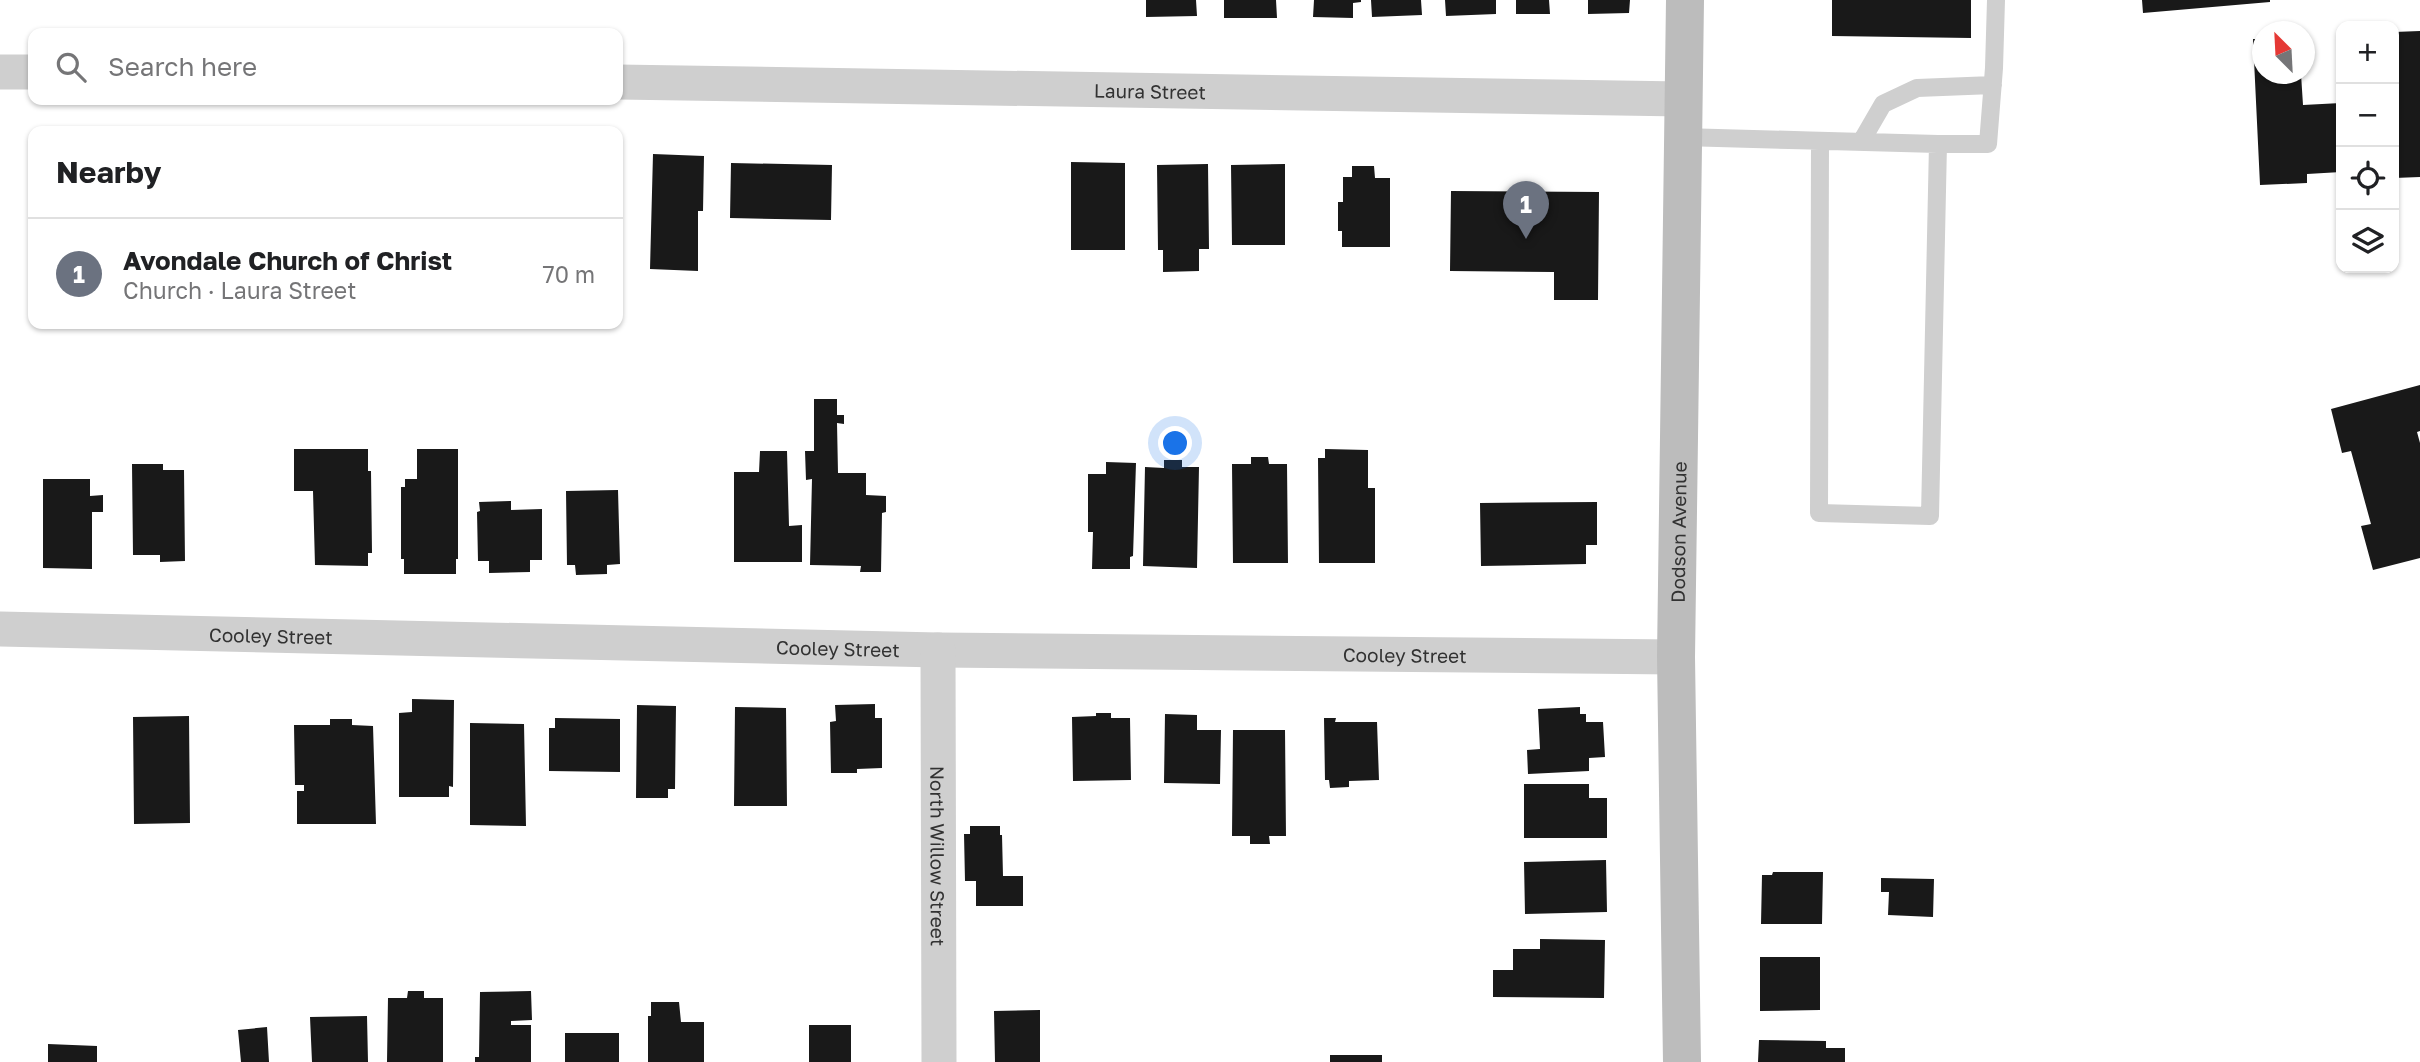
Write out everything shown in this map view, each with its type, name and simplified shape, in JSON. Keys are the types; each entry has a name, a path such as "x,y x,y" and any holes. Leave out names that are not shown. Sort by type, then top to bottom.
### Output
{"main road":[{"name":"Dodson Avenue","path":"1682,1062 1676,657 1685,0"}],"street":[{"path":"0,72 28,72"},
{"name":"Laura Street","path":"623,82 1682,99"},
{"name":"Cooley Street","path":"0,629 938,650 1676,657"},
{"name":"North Willow Street","path":"938,650 939,1062"}],"lane":[{"path":"1682,137 1988,144 1996,0"},
{"path":"1861,142 1883,104 1917,88 1993,85"},
{"path":"1820,141 1819,513 1874,515 1930,516 1938,144"}],"building":[{"path":"1146,0 1196,0 1197,16 1146,17"},
{"path":"1224,0 1276,0 1277,18 1224,18"},
{"path":"1314,0 1361,2 1353,3 1353,18 1313,17"},
{"path":"1371,0 1421,0 1422,15 1372,17"},
{"path":"1445,0 1496,0 1496,14 1446,16"},
{"path":"1516,0 1549,0 1550,14 1516,14"},
{"path":"1588,0 1630,0 1629,13 1588,14"},
{"path":"1832,0 1971,0 1971,38 1832,36"},
{"path":"2142,0 2270,0 2270,2 2143,13"},
{"path":"2420,31 2420,177 2399,178 2399,32"},
{"path":"2255,84 2302,84 2303,105 2336,103 2336,172 2307,174 2307,183 2260,185"},
{"path":"653,154 704,156 703,211 698,211 698,271 650,269"},
{"path":"1071,162 1125,163 1125,250 1071,250"},
{"path":"731,163 832,165 831,220 730,218"},
{"path":"1208,164 1209,249 1199,249 1199,271 1163,272 1163,250 1158,250 1157,165"},
{"path":"1285,164 1285,245 1232,245 1231,165"},
{"path":"1352,166 1374,166 1375,178 1390,178 1390,247 1342,247 1342,231 1338,231 1338,202 1343,202 1343,177 1352,177"},
{"path":"1451,191 1599,192 1598,300 1554,300 1554,272 1450,271"},
{"path":"2420,385 2420,431 2417,432 2420,443 2420,558 2373,570 2361,526 2371,524 2351,451 2342,453 2331,409"},
{"path":"814,399 837,399 837,415 844,415 844,424 837,423 838,473 866,473 866,495 886,496 886,512 882,513 881,572 860,572 861,566 810,565 812,479 806,480 805,451 814,451"},
{"path":"294,449 368,449 368,471 371,471 372,553 368,553 368,566 315,565 313,491 294,491"},
{"path":"417,449 458,449 456,574 404,574 404,559 401,559 401,487 405,487 405,479 417,479"},
{"path":"1325,449 1368,450 1368,488 1375,488 1375,563 1319,563 1318,458 1325,458"},
{"path":"760,451 787,451 789,526 802,525 802,562 734,562 734,472 759,472"},
{"path":"1251,457 1268,457 1269,464 1287,464 1288,563 1233,563 1232,464 1251,464"},
{"path":"1164,460 1182,460 1182,467 1199,467 1197,568 1143,566 1145,467 1164,468"},
{"path":"1106,462 1136,463 1133,556 1130,557 1130,569 1092,569 1093,532 1088,532 1088,474 1106,474"},
{"path":"132,464 163,464 163,470 184,470 185,561 160,562 160,555 133,555"},
{"path":"43,479 90,479 90,496 103,495 103,512 92,512 92,569 43,568"},
{"path":"618,490 620,564 607,565 607,574 576,575 575,565 567,565 566,491"},
{"path":"511,501 511,510 542,509 542,560 530,560 530,572 489,573 489,561 478,561 479,502"},
{"path":"1597,502 1597,545 1586,545 1586,564 1481,566 1480,503"},
{"path":"412,699 454,700 453,787 449,786 449,797 399,797 399,713 412,712"},
{"path":"875,704 875,718 882,718 882,768 857,769 857,773 831,773 830,722 836,721 835,705"},
{"path":"637,705 676,706 675,789 668,789 668,798 636,798"},
{"path":"735,707 786,708 787,806 734,806"},
{"path":"1580,707 1580,714 1586,714 1586,722 1603,722 1605,757 1589,758 1589,771 1528,774 1527,750 1540,749 1538,709"},
{"path":"1096,713 1111,713 1111,718 1130,718 1131,780 1073,781 1072,717 1096,716"},
{"path":"1165,714 1197,715 1197,730 1221,730 1220,784 1164,783"},
{"path":"189,716 190,823 134,824 133,717"},
{"path":"555,718 620,719 620,772 549,771 549,728 555,728"},
{"path":"1324,718 1336,718 1335,722 1377,722 1379,780 1349,781 1349,787 1330,788 1329,780 1325,780"},
{"path":"330,719 352,719 352,725 373,726 376,824 297,824 297,791 304,791 304,785 295,785 294,725 330,725"},
{"path":"470,723 524,724 526,826 470,825"},
{"path":"1233,730 1285,730 1286,836 1269,836 1270,844 1250,844 1250,836 1232,836"},
{"path":"1524,784 1589,784 1589,798 1607,798 1607,838 1524,838"},
{"path":"970,826 1000,826 1003,876 1023,876 1023,906 976,906 976,881 965,881 964,834 970,834"},
{"path":"1606,860 1607,912 1525,914 1524,862"},
{"path":"1773,872 1823,872 1822,924 1761,924 1762,875 1772,875"},
{"path":"1881,878 1934,879 1933,917 1888,915 1889,892 1881,892"},
{"path":"1540,939 1605,940 1604,998 1493,997 1493,970 1513,970 1513,949 1540,949"},
{"path":"1760,957 1820,957 1820,1010 1760,1011"},
{"path":"408,991 424,991 424,998 443,998 443,1062 387,1062 388,998 407,998"},
{"path":"531,991 532,1020 511,1021 511,1025 531,1025 531,1062 475,1062 475,1057 479,1057 480,992"},
{"path":"651,1002 679,1002 681,1022 704,1022 704,1062 648,1062 648,1016 651,1016"},
{"path":"1040,1010 1040,1062 995,1062 994,1011"},
{"path":"367,1016 368,1062 312,1062 310,1017"},
{"path":"809,1025 851,1025 851,1062 809,1062"},
{"path":"267,1027 269,1062 241,1062 238,1030"},
{"path":"565,1033 619,1033 619,1062 565,1062"},
{"path":"1759,1040 1826,1041 1826,1048 1845,1048 1845,1062 1758,1062"},
{"path":"48,1044 97,1046 97,1062 48,1062"},
{"path":"1330,1055 1382,1055 1382,1062 1330,1062"}],"place":[{"name":"Avondale Church of Christ","path":"1526,239"}]}
